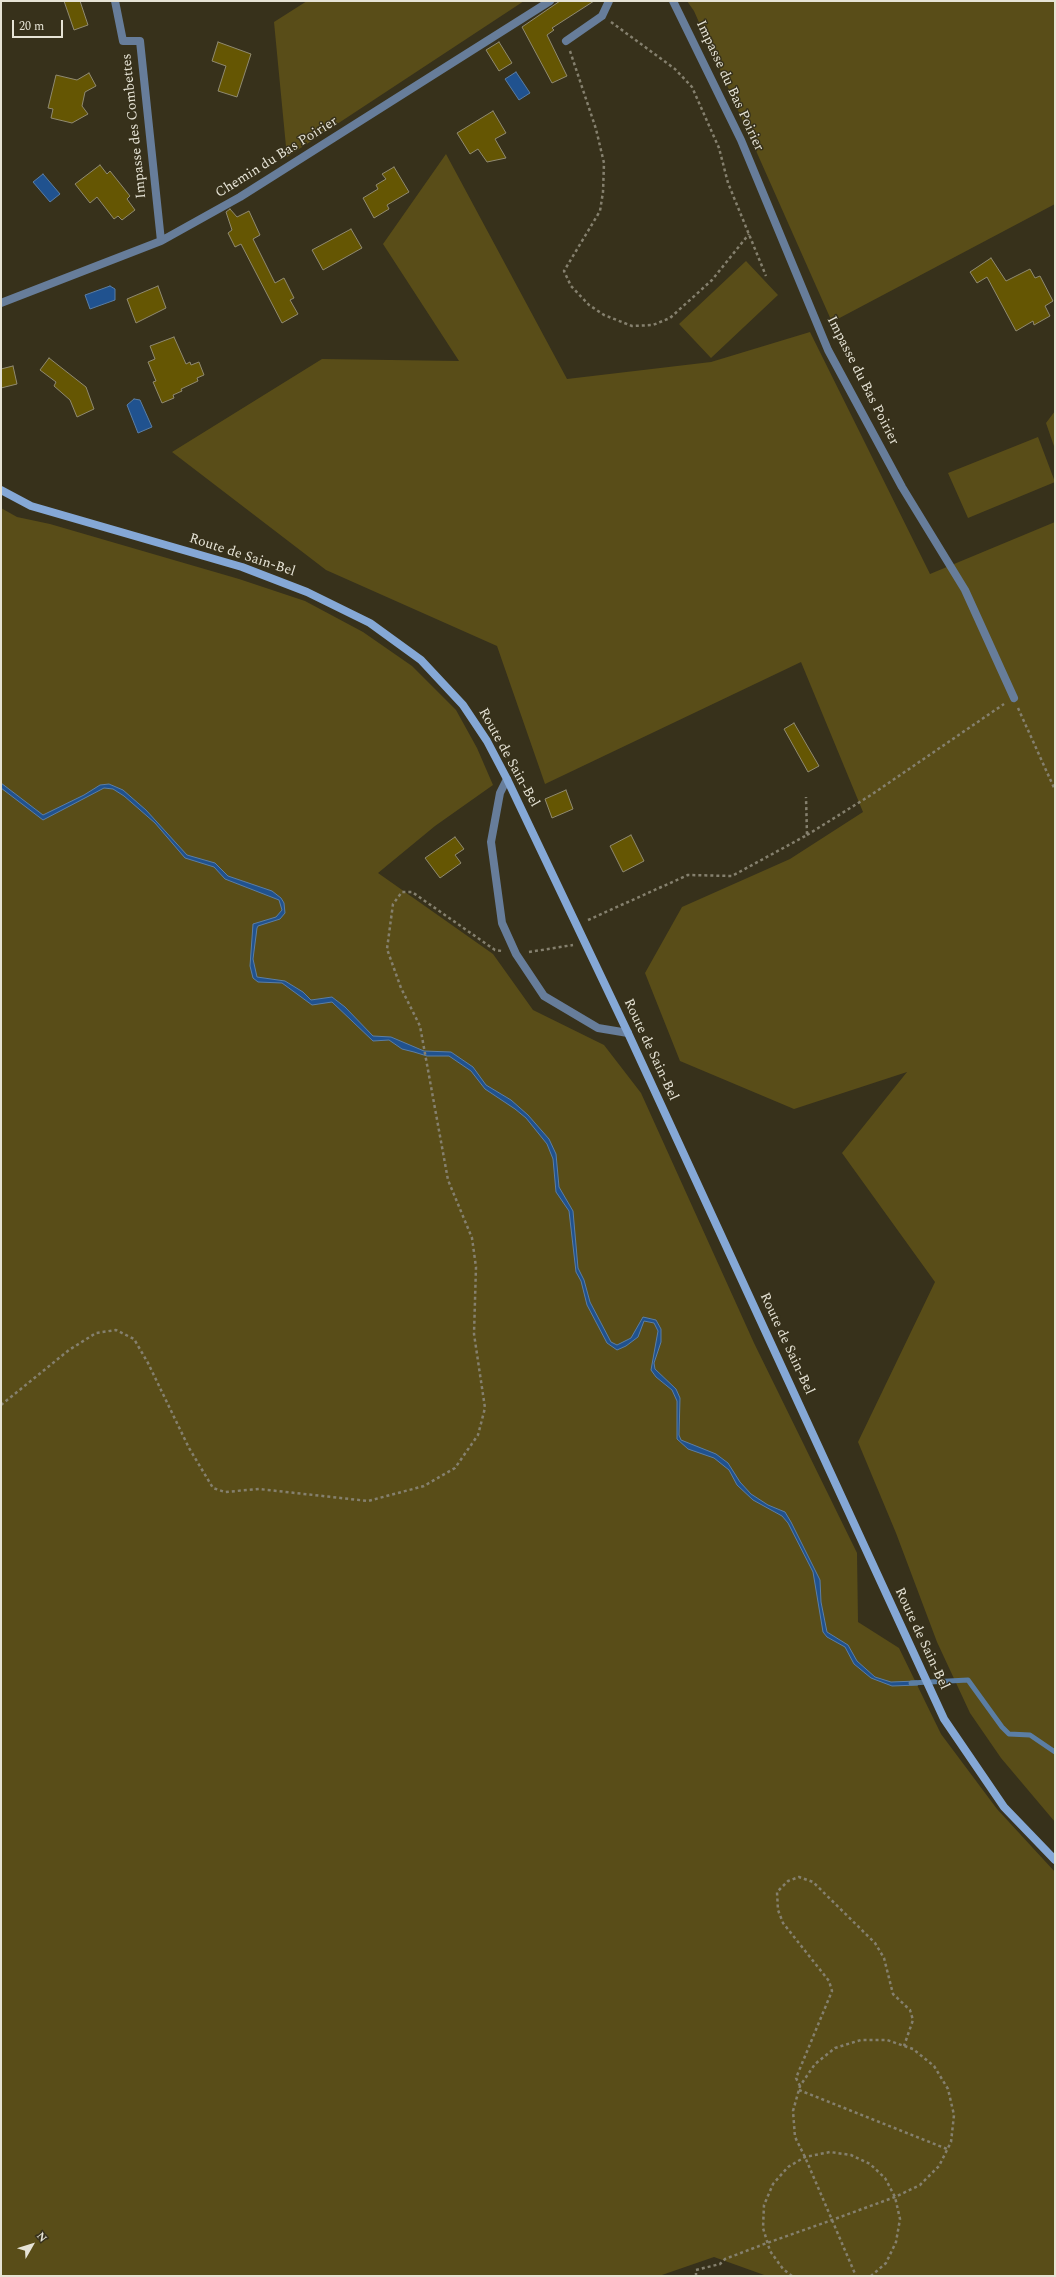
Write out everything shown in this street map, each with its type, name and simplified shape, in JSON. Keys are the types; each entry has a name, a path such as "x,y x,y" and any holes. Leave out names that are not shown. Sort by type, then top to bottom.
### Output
{"main road":[{"name":"Route de Sain-Bel","path":"1,490 31,506 242,567 307,592 370,623 421,660 463,706 487,741 508,779 628,1032 944,1719 1004,1807 1055,1860"}],"street":[{"name":"Impasse des Combettes","path":"115,1 123,41 140,41 161,241"},
{"name":"Chemin du Bas Poirier","path":"1,303 161,241 240,197 550,1"},
{"path":"566,42 602,16 609,1"},
{"name":"Impasse du Bas Poirier","path":"673,1 741,140 828,350 902,486 965,590 1014,698"},
{"path":"508,779 500,793 491,842 502,923 516,954 544,996 598,1028 628,1032"}],"path":[{"path":"602,16 675,69 692,87 719,148 728,183 766,276"},
{"path":"566,42 596,129 604,164 603,192 600,211 564,271 571,286 589,305 604,315 632,326 653,325 670,318 712,280 749,234"},
{"path":"577,925 688,875 732,876 807,835 871,795 990,712 1014,698 1055,790"},
{"path":"806,797 807,835"},
{"path":"1,1405 69,1350 96,1333 116,1330 134,1339 148,1363 189,1448 213,1488 225,1492 259,1489 368,1500 424,1486 455,1468 478,1435 485,1408 474,1334 476,1267 472,1238 448,1180 420,1026 401,988 387,949 393,904 402,892 412,892 495,950 516,954 585,942"},
{"path":"800,2086 796,2078 832,1991 829,1981 783,1923 778,1910 777,1892 788,1881 799,1877 813,1882 874,1943 884,1958 893,1994 910,2010 913,2020 904,2046"},
{"path":"696,2276 696,2270 720,2264 725,2259 767,2243 832,2220 896,2197 920,2185 939,2166 951,2142 954,2115 948,2089 934,2066 913,2049 887,2040 860,2040 835,2048 815,2064 800,2086 793,2111 795,2137 805,2157 832,2220 856,2276"},
{"path":"799,2090 947,2149"},
{"path":"792,2276 783,2269 770,2251 763,2228 764,2205 773,2184 788,2167 805,2157 830,2152 850,2155 870,2164 880,2174 896,2197 900,2219 896,2242 886,2263 871,2276"}],"shaded area":[{"path":"307,1 524,1 287,157 274,22"},
{"path":"687,1 1055,1 1055,204 832,322 694,11"},
{"path":"446,154 567,379 711,362 810,332 930,574 1055,522 1055,1822 1001,1758 970,1713 937,1642 896,1533 858,1442 935,1282 842,1153 907,1072 794,1109 680,1061 645,973 682,907 790,859 863,812 801,662 545,784 497,646 326,570 172,452 322,359 459,361 383,244"},
{"path":"746,261 778,295 711,358 679,324"},
{"path":"1055,411 1055,449 1046,423"},
{"path":"1038,437 1055,482 968,518 948,473"},
{"path":"1,508 17,517 50,524 239,579 305,601 363,632 412,666 456,710 477,748 493,785 435,826 378,873 493,954 533,1010 604,1045 641,1093 754,1343 857,1553 858,1622 899,1648 941,1734 997,1809 1055,1872 1055,2276 767,2276 714,2257 659,2276 1,2276"}],"water":[{"path":"516,72 530,93 519,100 505,79"},
{"path":"43,174 60,194 50,202 33,182"},
{"path":"110,286 115,289 115,300 90,309 85,295"},
{"path":"134,399 140,400 152,427 138,433 127,405"},
{"path":"1,783 43,815 84,795 100,785 109,784 123,790 146,810 187,855 215,863 228,876 272,891 281,898 284,903 285,913 280,919 258,926 257,928 253,959 257,977 285,981 303,992 311,1000 332,997 345,1007 373,1036 391,1037 424,1051 451,1052 473,1067 486,1085 511,1100 528,1115 549,1139 556,1154 559,1187 573,1211 578,1268 584,1280 590,1302 611,1342 617,1345 631,1338 643,1317 656,1320 661,1329 661,1342 654,1363 655,1369 676,1389 680,1398 679,1435 681,1440 716,1454 728,1463 740,1482 751,1494 768,1505 785,1512 820,1580 821,1602 827,1632 848,1645 857,1661 875,1677 891,1682 917,1681 918,1685 892,1686 871,1678 854,1664 845,1647 827,1637 823,1632 813,1572 788,1523 782,1516 753,1500 737,1485 729,1470 714,1458 688,1449 677,1439 677,1401 672,1390 656,1377 651,1370 658,1331 654,1323 644,1321 638,1337 626,1346 617,1350 607,1343 587,1305 581,1281 576,1272 569,1211 556,1192 553,1159 547,1144 526,1118 485,1089 471,1071 449,1056 427,1056 402,1049 389,1040 373,1041 332,1002 312,1005 282,983 258,982 253,978 250,966 253,924 276,917 282,910 279,900 225,879 214,867 185,858 155,823 124,796 113,789 104,788 43,820 1,788"}],"building":[{"path":"64,1 80,1 88,25 74,30"},
{"path":"560,1 594,1 552,28 554,30 547,35 567,76 552,83 522,27"},
{"path":"218,42 251,54 237,97 218,91 226,66 212,61"},
{"path":"499,42 512,63 499,71 486,50"},
{"path":"89,73 96,86 85,92 82,106 88,114 72,123 51,118 53,109 48,108 56,75 77,80"},
{"path":"493,111 506,133 495,139 506,158 487,162 478,149 470,154 457,133"},
{"path":"100,165 107,174 110,171 130,196 127,199 135,210 122,220 118,216 114,219 97,197 90,203 75,184"},
{"path":"394,167 409,192 387,205 389,209 374,218 363,198 378,189 376,185 386,179 382,174"},
{"path":"230,209 237,217 249,211 260,235 253,239 275,283 284,278 294,298 290,300 298,314 282,323 241,244 235,247 228,233 232,230 226,212"},
{"path":"351,229 362,248 323,270 312,250"},
{"path":"991,258 1006,281 1030,269 1035,278 1040,276 1053,301 1045,306 1050,316 1034,325 1033,321 1016,331 987,277 977,283 970,272"},
{"path":"158,286 166,308 136,323 127,299"},
{"path":"174,337 186,364 190,362 191,365 199,362 204,375 197,378 198,381 181,389 182,391 173,395 174,398 162,403 153,382 156,381 148,362 155,359 150,346"},
{"path":"49,358 86,387 94,409 77,417 70,400 54,386 56,382 40,370"},
{"path":"13,366 17,384 1,388 1,369"},
{"path":"794,723 819,766 808,772 784,729"},
{"path":"566,790 573,809 552,818 545,799"},
{"path":"631,835 644,861 623,872 610,846"},
{"path":"455,837 464,849 455,855 461,863 440,878 425,858"}],"waterway":[{"path":"911,1683 968,1680 1002,1727 1009,1734 1030,1735 1055,1752"}]}
